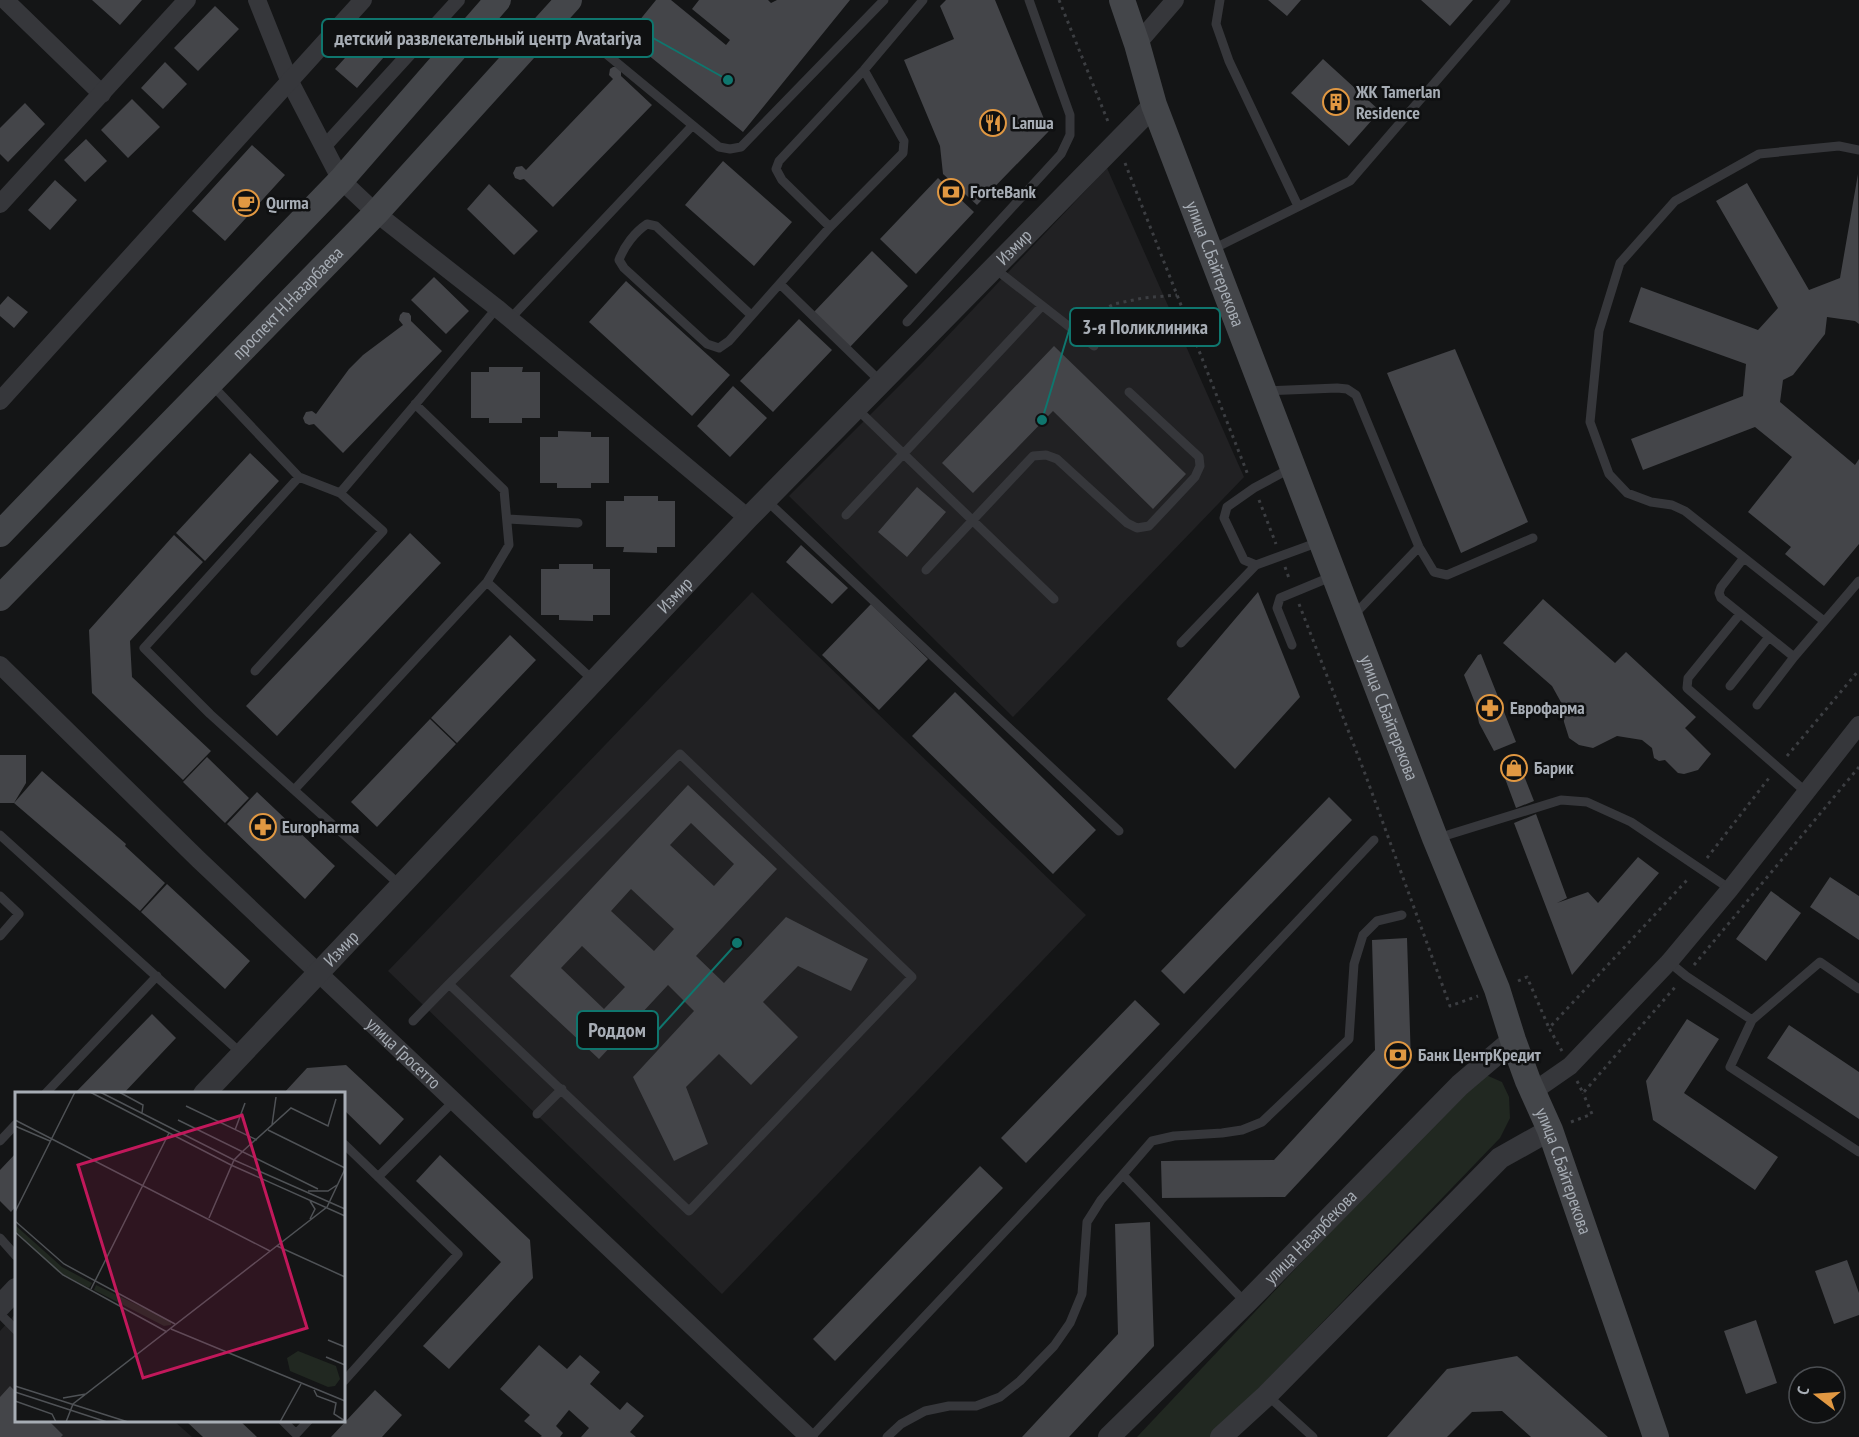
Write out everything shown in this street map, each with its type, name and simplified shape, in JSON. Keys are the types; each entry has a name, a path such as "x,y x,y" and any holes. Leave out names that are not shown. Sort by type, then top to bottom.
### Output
{"main road":[{"path":"0,534 341,180 498,0"},
{"name":"улица С.Байтерекова","path":"1122,0 1154,105 1436,838 1497,989 1528,1081 1550,1130 1656,1437"},
{"name":"проспект Н.Назарбаева","path":"0,598 376,213 563,7"}],"street":[{"path":"5,0 102,94"},
{"path":"0,204 187,0"},
{"path":"257,0 289,80 341,180 376,213 504,313 748,518"},
{"path":"0,401 363,0"},
{"path":"324,147 458,0"},
{"path":"1137,44 1175,0"},
{"name":"Измир","path":"206,1092 748,518 1154,105"},
{"name":"улица Гросетто","path":"0,665 199,860 810,1437"},
{"path":"1534,1091 1570,1066 1669,962 1730,889 1859,725"},
{"name":"улица Назарбекова","path":"1109,1437 1246,1303 1460,1085 1513,1040"},
{"path":"1221,1437 1267,1395 1500,1158 1550,1130"},
{"path":"0,1306 15,1290"}],"lane":[{"path":"563,7 692,126 719,147 730,149 741,147 884,0"},
{"path":"830,227 782,180 776,169 778,161 864,70 923,0"},
{"path":"907,322 1061,154 1070,135 1070,115 1029,0"},
{"path":"1220,0 1216,24 1229,60 1298,206"},
{"path":"1211,250 1350,181 1506,0"},
{"path":"751,315 656,226 648,224 640,228 622,252 619,260 624,268 707,344 719,348 729,341 830,227 903,153 904,141 864,70"},
{"path":"340,493 415,404 692,126"},
{"path":"1824,621 1686,512 1627,494 1609,474 1590,422 1599,331 1620,263 1675,201 1759,154 1839,146 1859,150"},
{"path":"994,268 1094,346"},
{"path":"780,284 881,382"},
{"path":"846,515 1042,306"},
{"path":"210,383 299,477 340,493 384,531 255,670"},
{"path":"1265,391 1337,388 1347,389 1356,395 1419,547 1434,572 1447,575 1533,538"},
{"path":"926,570 1033,456 1046,455 1058,459 1127,523 1137,528 1149,526 1195,477 1200,466 1199,457 1129,392"},
{"path":"294,790 487,582 509,545 504,490 415,404"},
{"path":"856,408 1054,599"},
{"path":"1256,565 1244,560 1224,518 1227,507 1254,488 1294,466"},
{"path":"299,477 144,648 210,714 400,885"},
{"path":"766,500 1119,831"},
{"path":"507,519 578,524"},
{"path":"1180,644 1256,565 1322,541"},
{"path":"1352,618 1419,547"},
{"path":"1743,559 1721,587 1719,592 1721,598 1794,657"},
{"path":"1292,645 1277,608 1280,597 1335,575"},
{"path":"1757,705 1794,657 1859,581"},
{"path":"487,582 594,680"},
{"path":"1740,614 1688,678 1687,688 1806,792"},
{"path":"1730,686 1769,637"},
{"path":"413,1021 449,984 680,754 912,977 689,1211 449,984"},
{"path":"1436,838 1561,800 1587,802 1631,822 1730,889"},
{"path":"0,834 242,1054"},
{"path":"810,1437 1374,840"},
{"path":"0,896 19,914 0,936"},
{"path":"887,1437 901,1424 925,1411 949,1406 976,1406 1000,1397 1020,1381 1054,1346 1070,1323 1082,1294 1087,1222 1101,1200 1152,1141 1198,1133 1242,1130 1262,1122 1286,1101 1349,1039 1354,964 1363,934 1377,921 1402,915"},
{"path":"1669,962 1752,1020"},
{"path":"1859,989 1820,962 1752,1020 1730,1067 1859,1152"},
{"path":"47,1092 157,976"},
{"path":"537,1114 562,1089"},
{"path":"378,1178 454,1101"},
{"path":"0,1141 15,1125"},
{"path":"345,1145 458,1254 345,1381"},
{"path":"1123,1175 1246,1303"},
{"path":"0,1239 15,1255"},
{"path":"0,1314 15,1329"},
{"path":"1267,1395 1313,1437"},
{"path":"284,1422 296,1434 307,1422"}],"path":[{"path":"1059,0 1281,557 1364,771 1450,1005 1527,977 1549,1028"},
{"path":"1070,327 1114,304 1143,298 1177,295"},
{"path":"1550,1130 1592,1114 1583,1093"}],"shaded area":[{"path":"1107,168 1244,477 1013,717 789,496 922,363"},
{"path":"752,592 1086,915 722,1294 388,971"},
{"path":"1486,1075 1502,1082 1509,1097 1510,1118 1500,1138 1212,1437 1137,1437 1476,1077"},
{"path":"15,1314 15,1422 175,1422 192,1437 0,1437 0,1331"}],"building":[{"path":"92,0 142,0 120,25"},
{"path":"656,0 671,0 726,45 730,40 692,9 699,0 768,0 771,3 777,0 850,0 743,132 626,37"},
{"path":"946,0 995,0 1049,131 977,205 943,174 940,146 904,60 954,39 940,6"},
{"path":"1268,0 1301,0 1287,16"},
{"path":"1421,0 1473,0 1450,26"},
{"path":"215,6 239,29 198,71 174,48"},
{"path":"363,38 384,57 357,88 335,69"},
{"name":"ЖК Tamerlan Residence","path":"1323,59 1380,111 1349,146 1291,93"},
{"path":"165,62 187,84 163,109 141,88"},
{"path":"613,67 619,67 621,76 652,105 553,207 524,179 515,178 513,173 516,167 522,166 526,170 613,79 609,75"},
{"path":"132,99 160,127 128,158 101,130"},
{"path":"25,103 45,124 8,162 0,154 0,128"},
{"path":"86,139 107,161 85,182 64,160"},
{"path":"252,145 285,175 225,241 192,211"},
{"path":"723,161 792,222 754,266 685,205"},
{"path":"1858,174 1859,324 1855,321 1827,317 1825,334 1793,375 1783,380 1780,402 1855,465 1859,459 1859,544 1824,586 1785,554 1791,547 1748,512 1792,457 1755,427 1643,470 1631,439 1743,396 1746,364 1629,322 1641,287 1758,330 1778,308 1716,201 1747,183 1809,290 1840,278"},
{"path":"938,178 974,212 916,274 880,239"},
{"path":"55,180 77,200 50,230 28,210"},
{"path":"489,184 538,231 514,255 467,209"},
{"path":"872,251 908,286 850,347 814,312"},
{"path":"434,277 469,311 446,334 411,300"},
{"path":"626,281 730,375 692,416 589,322"},
{"path":"8,296 28,312 14,328 0,316 0,305"},
{"path":"403,312 409,313 411,321 442,351 343,453 314,424 305,423 303,418 306,412 312,411 316,414 349,369 363,355 403,325 399,320"},
{"path":"799,319 832,350 773,412 740,381"},
{"path":"1054,346 1186,474 1153,509 1053,411 973,493 942,463"},
{"path":"1455,349 1528,522 1461,553 1387,373"},
{"path":"489,367 523,367 522,372 540,372 540,418 522,418 522,423 489,423 489,418 471,418 471,372 489,372"},
{"path":"733,386 767,418 730,457 697,426"},
{"path":"558,431 591,432 591,437 609,437 609,483 591,483 591,488 557,488 557,483 540,483 540,437 558,437"},
{"path":"250,453 279,481 205,561 176,533"},
{"path":"917,487 946,512 907,557 878,532"},
{"path":"624,496 658,496 658,501 675,501 675,547 657,547 657,553 623,552 624,547 606,547 606,501 624,501"},
{"path":"410,533 441,563 277,736 246,706"},
{"path":"174,535 203,562 130,641 132,677 211,751 183,780 92,693 89,630"},
{"path":"801,545 848,588 832,604 786,562"},
{"path":"559,564 593,564 593,569 610,569 610,615 593,615 593,621 559,620 559,615 541,615 541,569 559,569"},
{"path":"1258,592 1300,697 1235,769 1167,699"},
{"path":"1543,599 1615,663 1626,652 1696,717 1685,728 1711,754 1698,770 1684,774 1678,773 1665,760 1659,761 1654,758 1652,748 1642,740 1617,736 1593,748 1579,745 1569,738 1562,704 1552,686 1503,643"},
{"path":"871,604 928,659 879,710 822,655"},
{"path":"510,635 536,660 457,743 431,718"},
{"path":"1481,654 1516,742 1494,751 1479,723 1475,703 1464,675"},
{"path":"955,692 1096,830 1053,874 912,736"},
{"path":"430,719 456,744 377,827 351,802"},
{"path":"0,755 26,755 26,783 14,803 0,803"},
{"path":"207,757 249,798 225,823 183,782"},
{"path":"1517,758 1534,801 1516,808 1500,765"},
{"path":"42,771 126,844 125,846 165,883 140,911 14,803"},
{"path":"688,785 777,869 696,956 724,983 786,917 868,959 851,991 798,966 763,1002 798,1037 751,1085 719,1054 686,1087 708,1144 674,1161 633,1077 694,1011 668,985 599,1059 510,976","holes":["691,823 734,864 714,886 670,845","631,889 674,929 654,951 611,911","582,946 625,987 604,1009 561,968"]},
{"path":"257,792 335,866 305,899 227,824"},
{"path":"1329,797 1352,820 1184,994 1161,971"},
{"path":"1536,814 1567,898 1557,903 1588,892 1598,903 1638,857 1659,873 1572,975 1514,823"},
{"path":"1830,877 1859,896 1859,940 1810,907"},
{"path":"167,884 250,961 225,989 141,912"},
{"path":"1771,891 1801,913 1766,961 1736,939"},
{"path":"1407,938 1411,1062 1285,1197 1162,1198 1161,1161 1274,1160 1375,1050 1372,940"},
{"path":"1135,1000 1160,1024 1026,1163 1001,1138"},
{"path":"152,1014 176,1038 125,1092 76,1092"},
{"path":"1687,1019 1719,1039 1684,1093 1778,1157 1755,1190 1653,1120 1646,1081"},
{"path":"1789,1025 1859,1072 1859,1119 1767,1058"},
{"path":"346,1065 404,1119 380,1145 345,1111 345,1092 285,1092 307,1068"},
{"path":"15,1154 15,1207 11,1212 0,1201 0,1170"},
{"path":"440,1155 530,1240 533,1278 449,1369 423,1346 501,1262 416,1181"},
{"path":"980,1166 1003,1188 835,1361 813,1339"},
{"path":"1150,1222 1154,1346 1069,1437 1022,1437 1118,1334 1115,1224"},
{"path":"1847,1260 1859,1293 1859,1315 1834,1324 1815,1271"},
{"path":"1756,1320 1777,1383 1746,1394 1724,1331"},
{"path":"539,1345 567,1369 580,1355 600,1372 590,1384 620,1410 627,1402 644,1416 630,1432 636,1437 581,1437 589,1428 569,1410 556,1426 563,1433 560,1437 540,1437 542,1436 524,1421 530,1415 500,1389"},
{"path":"1517,1356 1608,1437 1531,1437 1502,1411 1472,1412 1447,1437 1387,1437 1447,1369"},
{"path":"10,1386 15,1391 15,1422 50,1422 63,1435 61,1437 0,1437 0,1397"},
{"path":"375,1390 402,1415 382,1437 331,1437"},
{"path":"187,1422 241,1422 257,1437 203,1437"}],"place":[{"name":"детский развлекательный центр Avatariya","path":"728,80"},
{"name":"ЖК Tamerlan Residence","path":"1336,102"},
{"name":"Lапша","path":"993,123"},
{"name":"ForteBank","path":"951,192"},
{"name":"Qurma","path":"246,203"},
{"name":"3-я Поликлиника","path":"1042,420"},
{"name":"Еврофарма","path":"1490,708"},
{"name":"Барик","path":"1514,768"},
{"name":"Europharma","path":"263,827"},
{"name":"Роддом","path":"737,943"},
{"name":"Банк ЦентрКредит","path":"1398,1055"}]}
